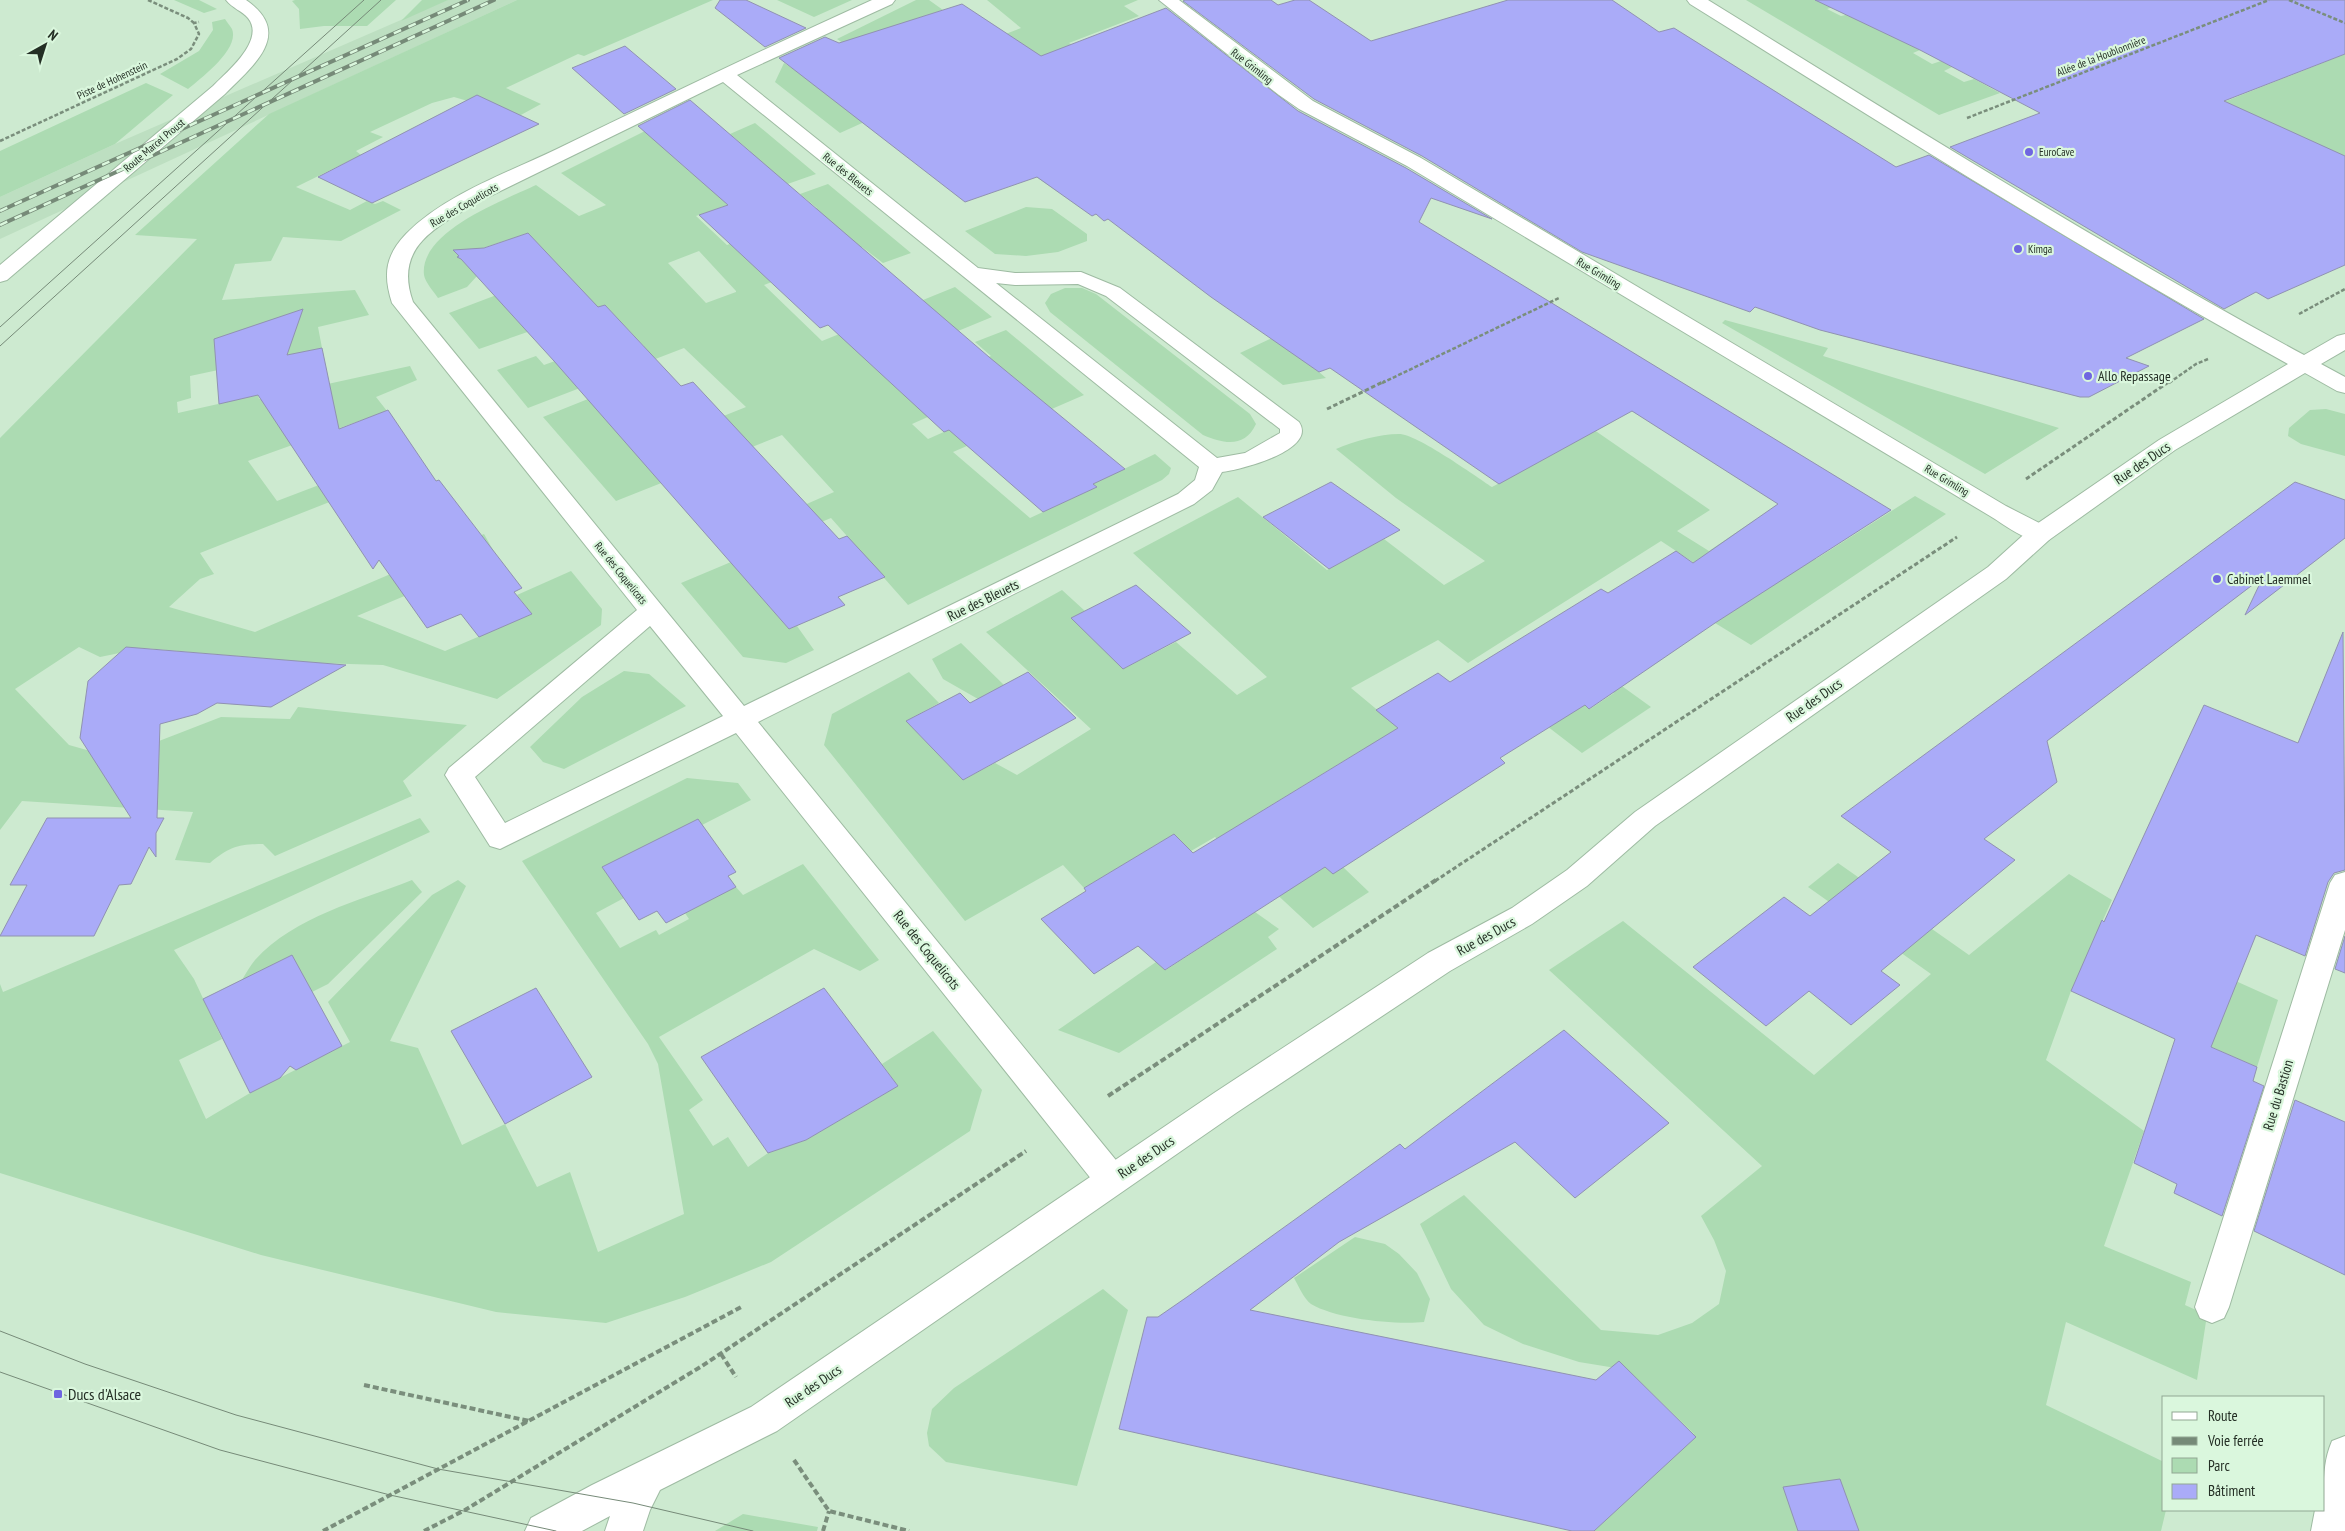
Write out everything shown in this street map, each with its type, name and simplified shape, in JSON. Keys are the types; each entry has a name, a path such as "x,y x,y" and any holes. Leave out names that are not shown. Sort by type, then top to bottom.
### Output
{"street":[{"name":"Route Marcel Proust","path":"0,276 219,90 246,60 259,43 261,26 257,17 236,0"},
{"name":"Rue des Coquelicots","path":"886,0 725,74 471,198 440,216 419,232 398,261 394,277 396,290 403,303 1112,1180"},
{"name":"Rue Grimling","path":"1168,0 1285,91 1306,105 1414,162 1998,511 2040,534"},
{"path":"1696,0 1918,138 2254,337 2345,386"},
{"name":"Rue des Bleuets","path":"725,74 1211,465 1210,478 1201,488 1186,499 740,720"},
{"path":"972,274 1016,279 1081,278 1094,282 1113,292 1291,427 1290,436 1282,443 1243,462 1225,466 1211,465"},
{"name":"Rue des Ducs","path":"544,1531 764,1419 1112,1180 1439,962 1522,916 1577,878 1644,819 1997,573 2040,534 2167,445 2345,341"},
{"name":"Rue des Coquelicots","path":"652,611 459,775 500,838 740,720"},
{"name":"Rue du Bastion","path":"2212,1307 2345,883"},
{"path":"2330,1531 2345,1454"},
{"path":"624,1531 633,1503 647,1477"}],"path":[{"path":"148,0 188,18 194,24 201,22"},
{"name":"Allée de la Houblonnière","path":"1965,119 2269,0"},
{"path":"2289,0 2345,24"},
{"name":"Piste de Hohenstein","path":"0,142 177,59 191,49 199,34 194,24"},
{"path":"1291,427 1604,276"},
{"path":"424,1531 465,1510 702,1366 1067,1123 1301,972 1824,623 1998,511 2030,475 2196,364 2254,337 2345,289"},
{"path":"323,1531 743,1306"},
{"path":"364,1384 530,1421"},
{"path":"802,1471 829,1511 909,1531"},
{"path":"823,1531 829,1511"}],"shaded area":[{"path":"447,0 517,0 0,239 0,197 115,144"}],"green space":[{"path":"174,0 199,0 217,9 204,13"},
{"path":"396,0 367,26 324,26 300,29 299,9 292,1"},
{"path":"422,0 448,0 401,21"},
{"path":"517,0 713,0 584,56 578,54 506,88 541,104 519,116 454,97 432,103 370,132 383,137 356,151 361,155 296,187 350,210 367,201 375,204 383,201 401,210 341,241 283,237 271,261 235,264 222,300 355,290 369,315 318,327 322,348 190,376 191,398 177,402 178,413 258,395 259,399 410,366 417,380 376,397 387,411 248,461 277,501 411,450 421,466 200,553 214,574 200,579 169,607 255,632 484,534 497,557 357,616 445,651 532,614 517,595 571,571 602,609 601,625 497,699 383,665 316,663 144,648 100,657 79,647 15,689 69,745 108,756 159,741 221,717 290,719 298,707 467,725 403,781 412,796 275,856 263,844 255,844 229,850 210,863 175,860 193,812 22,801 0,830 0,438 197,239 135,235 269,114"},
{"path":"777,0 852,0 814,17"},
{"path":"916,0 929,0 943,10 915,19 990,40 1021,28 987,0 1138,0 1124,6 1139,16 1069,43 1105,64 1058,192 837,39"},
{"path":"1746,0 1825,0 1835,6 1827,9 1841,16 1851,14 1920,50 1913,53 1932,64 1941,61 1952,67 1944,71 1964,82 1974,79 2000,93 1939,115"},
{"path":"225,19 232,29 233,37 230,45 218,62 188,89 160,74 199,51 213,30 212,22"},
{"path":"2345,54 2345,156 2181,119"},
{"path":"784,63 871,119 840,133 775,82"},
{"path":"146,83 173,95 115,144 0,197 0,151"},
{"path":"755,123 816,174 696,216 727,245 763,232 760,229 817,208 800,194 828,184 911,253 883,263 862,247 764,285 822,341 955,287 992,317 873,366 902,393 948,408 912,424 928,439 1009,403 966,366 991,356 975,342 1006,330 1084,395 953,452 1030,518 1097,487 1093,484 1155,454 1171,468 1169,474 1162,480 908,605 831,518 807,528 822,547 746,580 789,629 797,626 814,650 786,663 743,657 681,583 750,554 734,536 834,492 782,435 616,501 543,417 588,399 691,429 746,407 684,348 528,408 497,370 536,356 544,365 566,357 644,346 605,305 479,349 449,313 507,291 567,275 528,233 459,256 477,276 467,287 438,298 424,275 426,259 435,244 449,231 486,208 536,185 579,216 606,205 561,173 645,131 690,172 750,151 730,134","holes":["699,251 736,291 706,303 668,263"]},
{"path":"1026,207 1052,209 1087,234 1087,241 1058,252 1026,256 995,254 965,231"},
{"path":"1065,288 1082,288 1096,294 1250,414 1256,424 1251,432 1246,437 1233,442 1226,442 1203,435 1050,312 1045,303 1051,294"},
{"path":"1725,320 1828,348 1823,356 2059,428 1985,474 1722,323"},
{"path":"1272,338 1326,378 1283,385 1240,353"},
{"path":"1545,396 1710,510 1677,531 1709,551 1756,519 1816,559 1915,496 1946,514 1751,645 1715,623 1750,600 1661,541 1468,663 1438,640 1351,688 1452,772 1419,794 1365,748 1263,810 1343,867 1369,892 1313,928 1215,837 1191,851 1174,834 1084,888 1063,865 965,921 824,745 832,714 909,672 939,703 906,721 963,780 995,763 1017,775 1091,729 986,632 1062,590 1085,611 1071,618 1125,668 1176,642 1237,695 1267,677 1133,553 1238,497 1327,570 1384,539 1444,585 1485,561 1396,498 1336,449 1375,437 1399,434 1432,448 1492,487 1548,457"},
{"path":"2326,409 2345,414 2345,456 2301,444 2288,436 2289,428 2310,410"},
{"path":"961,643 1004,685 978,699 943,679 932,659"},
{"path":"624,671 649,674 686,706 564,769 543,762 530,747 582,697"},
{"path":"1619,684 1651,707 1582,753 1530,713 1564,690 1590,709 1614,693 1611,690"},
{"path":"687,778 738,783 751,800 702,825 602,867 624,898 596,913 620,948 656,930 659,935 689,919 685,913 736,887 743,895 803,864 879,960 860,971 814,949 659,1037 703,1100 689,1110 713,1146 728,1137 748,1167 768,1153 806,1140 898,1086 882,1064 933,1031 982,1090 970,1131 771,1262 685,1297 606,1323 496,1312 261,1255 0,1173 0,984 3,992 420,818 430,832 174,950 194,979 222,1039 179,1060 206,1119 250,1093 350,1042 328,1002 432,895 458,880 466,886 390,1041 418,1048 462,1145 505,1124 537,1187 570,1172 598,1252 684,1214 658,1064 648,1044 522,861"},
{"path":"1838,863 1969,955 2069,874 2112,900 2071,991 2046,1060 2144,1131 2104,1246 2191,1282 2185,1305 2207,1315 2197,1380 2066,1322 2046,1405 2162,1461 2162,1511 2166,1511 2161,1531 1588,1531 1694,1434 1628,1370 1579,1362 1523,1344 1484,1325 1451,1289 1420,1224 1464,1195 1601,1330 1658,1335 1692,1323 1719,1304 1726,1271 1714,1240 1701,1216 1762,1166 1549,970 1623,921 1814,1075 1931,974 1808,887"},
{"path":"412,880 422,892 328,984 304,996 292,955 242,980 255,960 289,932 329,911"},
{"path":"1255,912 1279,929 1268,937 1277,949 1119,1053 1058,1030 1156,962 1166,970"},
{"path":"2200,965 2278,1000 2257,1067 2173,1030"},
{"path":"1355,1237 1385,1244 1399,1254 1417,1273 1430,1299 1424,1322 1382,1322 1350,1317 1322,1309 1311,1304 1306,1299 1294,1278"},
{"path":"1103,1289 1128,1310 1077,1486 946,1462 929,1446 927,1433 932,1409 954,1388"},
{"path":"743,1514 818,1527 817,1531 715,1531"}],"building":[{"path":"720,0 746,0 806,28 765,47 715,8"},
{"path":"1271,0 1278,5 1295,0 1309,0 1371,41 1508,0 1612,0 1659,32 1674,28 1896,167 1929,155 2204,319 2126,358 2149,366 2089,397 2080,397 1820,330 1755,307 1750,312 1582,252 1422,156 1314,99 1183,1"},
{"path":"1815,0 2345,0 2345,54 2224,101 2345,156 2345,265 2268,299 2256,292 2224,309 1950,147 2040,113 1920,50"},
{"path":"962,4 1041,56 1166,8 1298,111 1406,168 1492,219 1431,198 1419,222 1891,510 1715,623 1589,709 1585,705 1500,758 1505,763 1333,874 1325,867 1165,970 1138,946 1094,974 1041,919 1086,891 1084,888 1174,834 1193,853 1398,728 1376,710 1438,673 1450,682 1601,589 1608,593 1676,551 1693,563 1778,504 1632,411 1499,484 1330,368 1319,372 1211,297 1108,219 1104,221 1096,214 1092,216 1037,177 965,202 779,58 825,37 839,43"},
{"path":"625,46 676,89 624,114 572,68"},
{"path":"477,95 539,124 372,203 318,177"},
{"path":"690,100 989,357 1125,469 1093,484 1097,487 1043,512 949,430 944,432 828,325 820,328 699,215 728,205 638,126"},
{"path":"528,233 598,307 605,305 681,386 693,382 839,539 847,536 885,577 838,597 845,605 789,629 554,361 461,259 457,257 459,256 453,250 484,248"},
{"path":"303,309 287,355 322,348 339,429 388,410 436,481 439,480 522,588 514,592 532,614 479,637 461,614 427,628 379,560 373,569 258,395 219,404 214,339"},
{"path":"1331,482 1400,530 1329,569 1263,517"},
{"path":"2295,482 2345,500 2345,538 2245,615 2263,577 2047,741 2057,782 1984,839 2015,860 1881,971 1900,985 1851,1025 1809,991 1766,1026 1693,967 1784,897 1810,916 1891,852 1841,816"},
{"path":"1136,585 1191,633 1123,669 1071,618"},
{"path":"2343,632 2345,870 2334,873 2328,882 2305,956 2256,935 2211,1047 2257,1067 2253,1081 2264,1086 2222,1216 2174,1193 2177,1184 2134,1163 2175,1039 2071,991 2102,920 2104,922 2204,705 2298,743"},
{"path":"126,647 346,665 271,707 217,703 197,714 160,724 157,818 164,818 156,833 156,857 149,847 131,884 119,885 94,936 0,936 27,885 10,885 47,818 131,818 80,738 88,681"},
{"path":"1028,672 1076,718 963,780 906,721 960,693 970,703"},
{"path":"698,819 736,872 728,876 736,887 666,923 657,911 639,920 602,867"},
{"path":"2345,936 2345,973 2335,969"},
{"path":"292,955 342,1046 296,1070 290,1066 280,1078 250,1093 203,999"},
{"path":"536,988 592,1077 505,1124 451,1031"},
{"path":"824,988 898,1086 806,1140 768,1153 701,1057"},
{"path":"1564,1030 1669,1123 1575,1198 1515,1142 1339,1242 1250,1310 1596,1380 1619,1361 1696,1437 1594,1531 1572,1531 1119,1429 1147,1317 1158,1317 1400,1144 1405,1149"},
{"path":"2295,1100 2345,1122 2345,1275 2254,1231"},
{"path":"1840,1479 1859,1531 1798,1531 1783,1487"}],"tram line":[{"path":"0,327 364,0"},
{"path":"0,346 381,0"},
{"path":"0,1331 85,1364 236,1415 438,1469 633,1503 753,1531"},
{"path":"0,1372 220,1450 390,1495 556,1531"}],"railway":[{"path":"0,211 468,0"},
{"path":"0,225 494,0"}],"place":[{"name":"EuroCave","path":"2029,152"},
{"name":"Kimga","path":"2018,249"},
{"name":"Allo Repassage","path":"2088,376"},
{"name":"Cabinet Laemmel","path":"2217,579"},
{"name":"Ducs d'Alsace","path":"58,1394"}]}
